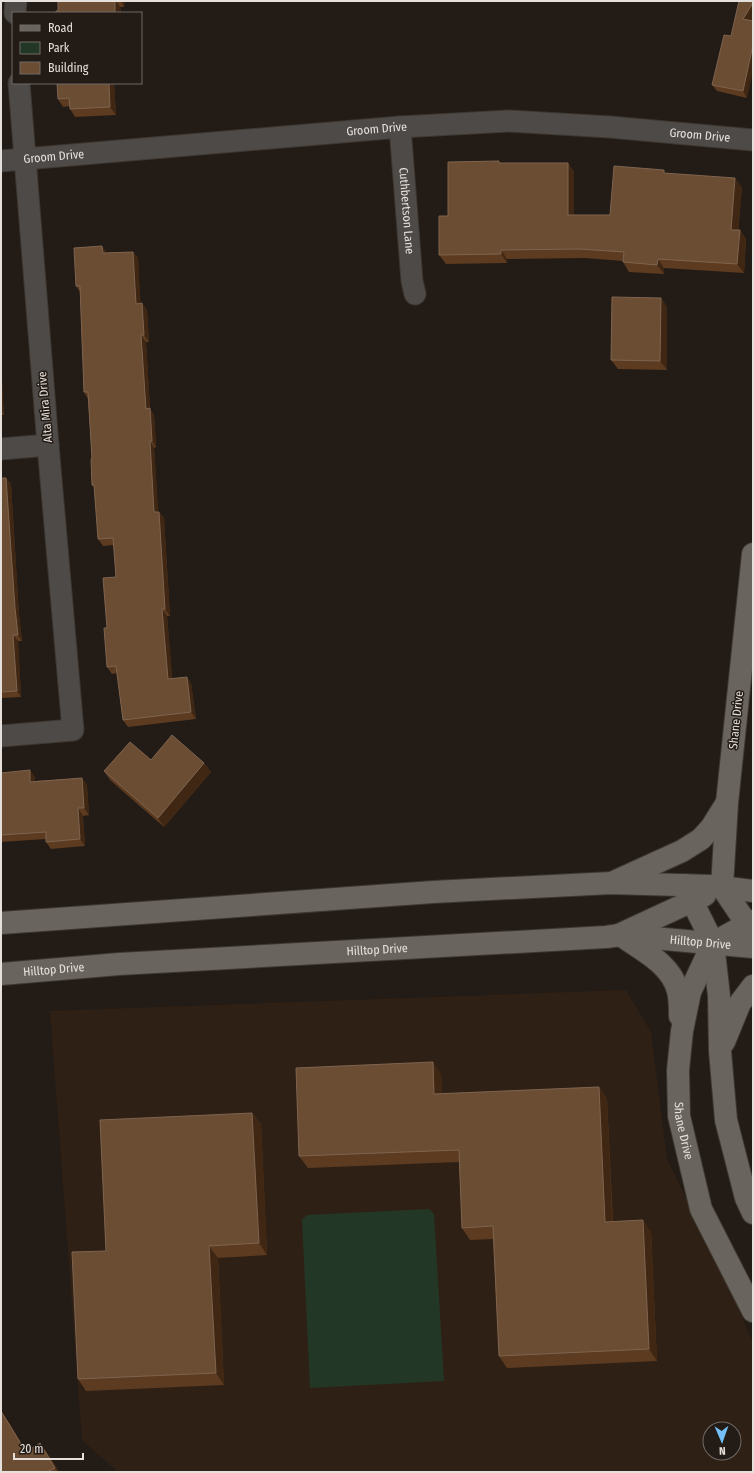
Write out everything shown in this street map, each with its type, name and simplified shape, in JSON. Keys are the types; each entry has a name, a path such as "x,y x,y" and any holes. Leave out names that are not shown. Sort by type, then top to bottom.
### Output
{"main road":[{"name":"Shane Drive","path":"722,886 727,803 747,678 753,554"},
{"path":"611,883 682,851 700,839 712,828 727,803"},
{"path":"1,923 425,893 611,883 688,893 722,886 753,891"},
{"path":"713,943 751,926 722,886"},
{"path":"682,1031 678,991 671,976 660,962 620,935 688,893"},
{"path":"688,893 713,943 720,996 720,1051 726,1120 746,1198 753,1212"},
{"name":"Hilltop Drive","path":"1,974 119,964 620,935 753,947"},
{"name":"Shane Drive","path":"713,943 690,992 682,1031 678,1070 679,1116 701,1209 753,1311"},
{"path":"720,1051 740,1003 753,986"}],"street":[{"path":"15,12 16,1"},
{"name":"Alta Mira Drive","path":"1,736 73,730 24,159 19,84"},
{"name":"Groom Drive","path":"1,161 400,127 509,121 610,127 753,140"},
{"name":"Cuthbertson Lane","path":"400,127 412,281 415,294"},
{"path":"1,449 48,445"}],"shaded area":[{"path":"626,990 651,1032 667,1159 720,1268 753,1342 753,1472 118,1472 82,1440 50,1011"}],"green space":[{"path":"429,1209 434,1214 444,1381 310,1388 302,1220 307,1215"}],"building":[{"path":"58,1 115,1 115,12 56,12 58,11"},
{"path":"739,1 753,1 743,19 753,21 753,45 743,91 712,85 724,35 731,36"},
{"path":"57,84 109,84 110,107 70,109 69,98 58,99"},
{"path":"499,161 499,163 568,163 568,215 610,215 614,166 664,170 664,173 735,178 731,230 740,230 737,264 658,259 657,265 623,262 624,252 579,249 501,250 501,254 439,255 439,216 448,216 448,162"},
{"path":"102,246 103,253 133,252 136,304 142,303 144,335 141,335 146,409 150,408 152,441 150,441 154,512 159,512 165,609 162,609 168,679 187,677 191,712 123,720 116,666 107,667 104,628 107,628 103,578 116,577 113,538 98,539 94,485 92,485 88,392 84,392 80,286 76,286 74,248"},
{"path":"612,297 661,298 660,361 611,360"},
{"path":"1,478 6,478 18,635 13,635 17,691 1,692"},
{"path":"172,735 204,763 158,818 104,771 130,742 151,760"},
{"path":"30,770 30,782 82,778 84,808 78,808 80,839 46,842 46,832 1,835 1,773"},
{"path":"433,1062 434,1094 599,1087 605,1222 643,1220 649,1349 499,1356 493,1226 462,1228 459,1150 299,1156 296,1068"},
{"path":"252,1113 259,1243 209,1246 216,1373 78,1379 72,1252 106,1251 100,1120"},
{"path":"1,1411 26,1452 40,1443 55,1468 47,1472 1,1472"}]}
